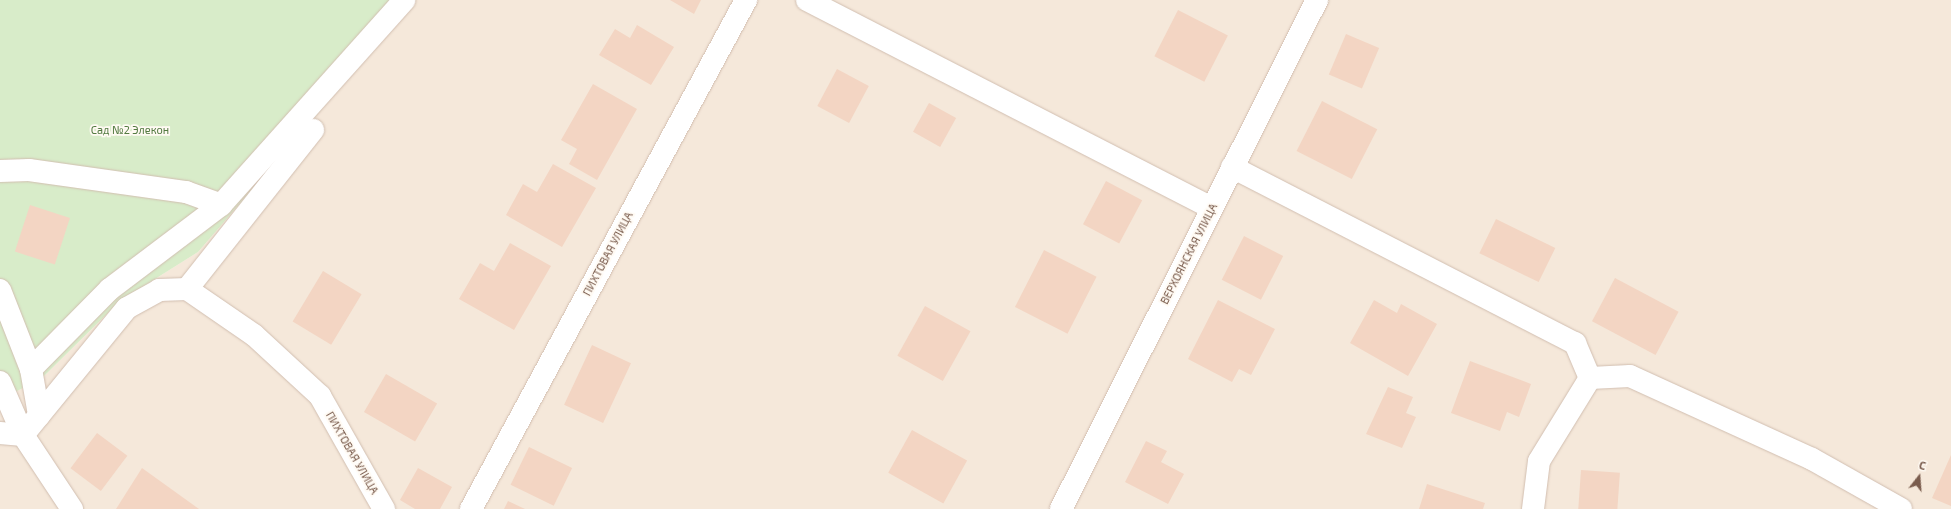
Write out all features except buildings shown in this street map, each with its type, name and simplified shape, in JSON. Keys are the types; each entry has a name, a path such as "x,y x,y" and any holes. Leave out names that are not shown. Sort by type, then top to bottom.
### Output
{"street":[{"path":"31,369 110,289 221,205 404,0"},
{"name":"ПИХТОВАЯ УЛИЦА","path":"471,509 746,0"},
{"path":"807,0 1212,208"},
{"name":"ВЕРХОЯНСКАЯ УЛИЦА","path":"1061,509 1316,0"},
{"path":"23,435 127,308 159,290 187,289 313,130"},
{"path":"1232,167 1575,343 1590,378"},
{"path":"0,170 29,170 186,192 221,205"},
{"name":"ПИХТОВАЯ УЛИЦА","path":"187,289 254,335 320,396 384,509"},
{"path":"0,290 31,369 39,415"},
{"path":"1590,378 1630,376 1812,459 1902,509"},
{"path":"1533,509 1539,461 1590,378"},
{"path":"0,382 23,435 72,509"},
{"path":"0,432 23,435"}],"shaded area":[{"path":"416,0 1951,0 1951,509 0,509 0,400 42,378 120,301 198,252"}],"green space":[{"name":"Сад №2 Элекон","path":"0,0 416,0 198,252 120,301 42,378 0,400"}]}
